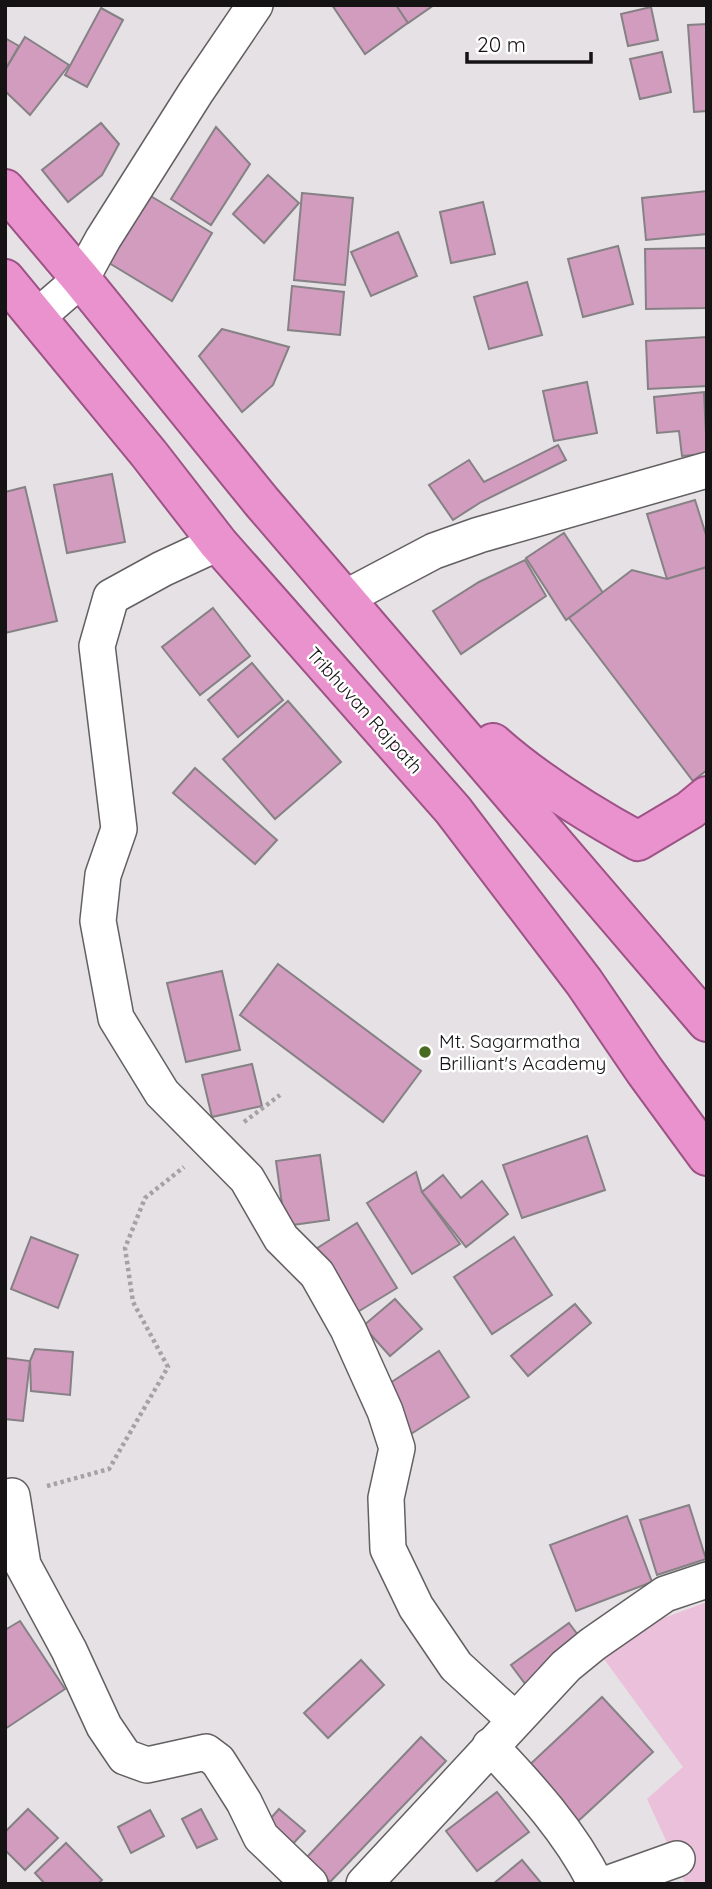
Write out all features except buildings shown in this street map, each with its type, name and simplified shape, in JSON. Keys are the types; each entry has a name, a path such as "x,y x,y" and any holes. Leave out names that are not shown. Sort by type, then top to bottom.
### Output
{"highway":[{"path":"5,189 261,501 707,1022"},
{"name":"Tribhuvan Rajpath","path":"5,279 218,542 453,810 584,982 643,1070 707,1156"},
{"path":"409,672 521,768 594,817 638,841 690,810 707,796"}],"street":[{"path":"37,317 81,279 117,217 254,6"},
{"path":"345,598 434,551 479,535 707,470"},
{"path":"218,542 111,597 97,646 119,829 103,875 98,921 116,1018 162,1093 247,1179 281,1238 317,1274 348,1329 385,1411 397,1448 386,1498 388,1549 416,1607 456,1666 515,1720"},
{"path":"8,1498 23,1565 69,1650 104,1726 125,1757 147,1765 205,1752 218,1761 244,1802 261,1837 310,1884"},
{"path":"364,1884 566,1666 665,1594 707,1580"},
{"path":"490,1746 521,1779 580,1852 596,1884"},
{"path":"607,1884 677,1859"}],"path":[{"path":"8,1498 109,1469 168,1367 133,1302 125,1248 145,1198 280,1095"}],"shaded area":[{"path":"707,1602 707,1884 686,1884 647,1799 683,1767 593,1644"}],"place":[{"name":"Mt. Sagarmatha Brilliant's Academy","path":"425,1052"}]}
